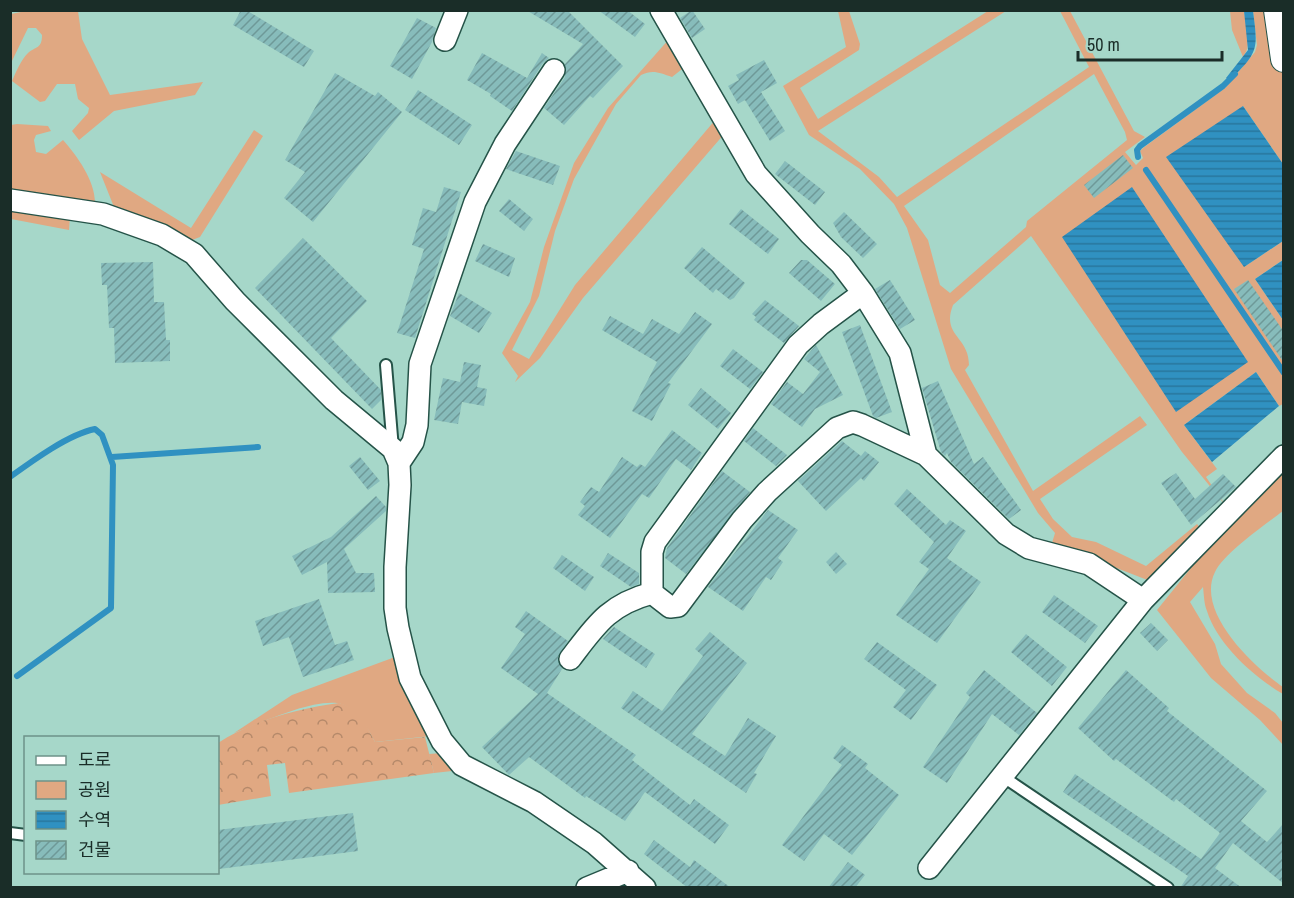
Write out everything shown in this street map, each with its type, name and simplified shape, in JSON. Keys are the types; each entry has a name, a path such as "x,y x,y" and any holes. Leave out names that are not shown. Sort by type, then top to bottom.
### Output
{"street":[{"path":"444,40 457,10"},
{"path":"661,10 756,174 810,234 841,264 863,293 900,353 926,455"},
{"path":"1276,10 1284,58"},
{"path":"396,456 407,454 413,442 417,425 420,364 475,202 505,144 554,70"},
{"path":"10,200 103,214 162,235 194,254 235,301 334,400 396,456 400,512 395,608 398,628 410,678 442,741 462,765 534,802 594,843 645,888"},
{"path":"652,593 652,552 655,542 680,506 798,345 821,324 863,293"},
{"path":"652,593 670,607 678,606 742,520 767,492 844,424 853,422 926,455 1006,534 1029,548 1089,564 1143,600"},
{"path":"929,868 1143,600 1284,456"},
{"path":"570,659 601,618 632,599 652,593"},
{"path":"587,888 628,871"}],"lane":[{"path":"386,365 396,456"},
{"path":"1002,776 1168,888"}],"green space":[{"path":"26,11 78,11 82,39 110,95 203,82 195,95 114,111 79,140 72,131 88,113 89,108 78,99 75,84 57,84 45,101 40,102 12,81 23,59 40,45 42,40 42,35 36,28 28,28 11,63 11,14"},
{"path":"838,11 849,11 860,44 859,50 800,88 818,119 988,11 1006,11 818,131 879,177 897,197 1089,67 1060,11 1070,11 1134,131 1145,137 1125,152 1136,165 1143,158 1140,151 1143,148 1225,88 1255,52 1257,45 1253,11 1271,11 1283,75 1283,164 1243,106 1244,267 1283,241 1283,260 1255,279 1283,320 1283,371 1148,170 1145,171 1283,376 1283,404 1279,406 1256,372 1184,425 1217,469 1206,477 1226,506 1182,452 1031,236 953,305 950,315 953,330 968,355 969,365 965,370 1033,491 1140,416 1147,425 1040,499 1053,519 1072,537 1096,542 1146,566 1197,524 1201,529 1150,581 1052,543 1055,533 1038,513 951,369 907,228 894,204 860,169 809,135 783,86 846,47","holes":["1094,74 1127,140 1027,221 1026,227 950,293 940,285 928,240 904,206"]},
{"path":"1230,11 1244,11 1248,46 1243,57 1232,30"},
{"path":"670,38 686,66 672,77 653,72 641,75 616,104 574,179 555,231 539,296 512,350 529,359 575,285 716,119 725,133 583,298 540,358 515,382 518,376 502,353 530,302 544,247 574,163 608,108"},
{"path":"11,125 48,126 51,131 36,135 34,140 36,152 46,154 63,140 89,177 95,203 11,194"},
{"path":"254,130 263,136 200,237 187,242 116,212 100,172 191,228"},
{"path":"10,205 70,217 69,230 11,219"},
{"path":"1283,469 1283,511 1227,556 1215,572 1211,588 1213,604 1220,621 1243,652 1283,687 1283,694 1249,669 1219,636 1205,605 1203,587 1190,602 1215,644 1221,664 1247,693 1275,713 1283,723 1283,745 1260,720 1211,678 1157,610 1199,558"},
{"path":"395,657 396,666 431,736 375,742 356,713 337,703 299,709 234,733 292,695"},
{"path":"339,703 353,709 365,723 375,742 425,737 434,773 289,793 285,763 267,765 271,796 219,805 219,742 261,722 308,708"},
{"path":"442,753 452,771 434,773 429,754"}],"water":[{"path":"1244,11 1253,11 1256,42 1247,63 1230,80 1226,78 1248,50"},
{"path":"1243,106 1283,164 1283,241 1244,267 1166,157"},
{"path":"1132,187 1248,362 1176,412 1062,237"},
{"path":"1283,260 1283,320 1255,279"},
{"path":"1256,372 1279,406 1212,462 1184,425"}],"building":[{"path":"241,10 246,10 314,51 304,67 233,25"},
{"path":"526,10 567,10 623,66 593,98 590,96 564,125 544,108 565,77 565,64 583,44"},
{"path":"598,10 627,10 645,24 635,37"},
{"path":"692,10 705,29 692,38 680,18"},
{"path":"417,18 436,28 432,42 412,79 390,66"},
{"path":"482,53 527,78 542,53 549,58 543,63 512,111 490,96 491,94 467,80"},
{"path":"764,60 777,83 761,92 785,131 770,141 745,100 738,104 728,86 739,80 736,75"},
{"path":"335,73 375,96 378,92 402,112 313,222 284,198 305,172 285,160"},
{"path":"418,90 472,125 459,145 405,110"},
{"path":"516,151 560,166 553,185 506,169"},
{"path":"1123,155 1133,168 1094,198 1084,185"},
{"path":"785,161 825,192 815,205 775,174"},
{"path":"444,187 461,192 415,338 397,333 424,249 412,245 423,208 436,212"},
{"path":"509,199 533,219 524,231 499,211"},
{"path":"741,209 779,239 768,254 729,224"},
{"path":"844,212 877,244 863,258 841,237 833,223"},
{"path":"303,238 367,301 331,338 381,390 381,400 372,409 255,288"},
{"path":"483,244 515,258 509,277 475,261"},
{"path":"702,247 745,283 734,298 730,300 716,289 713,293 684,268"},
{"path":"801,260 807,260 835,284 821,301 789,273"},
{"path":"153,262 154,302 164,302 166,340 170,340 170,361 115,363 114,328 109,328 107,285 102,285 101,263"},
{"path":"890,280 915,320 900,329 875,289"},
{"path":"1248,280 1284,332 1284,363 1234,289"},
{"path":"459,293 492,313 479,333 450,316"},
{"path":"765,300 799,326 784,343 754,320 756,317 752,314"},
{"path":"695,312 712,324 668,383 671,384 652,421 632,411 657,362 602,330 610,316 643,334 652,319 679,334"},
{"path":"860,325 892,412 876,418 873,416 842,332"},
{"path":"816,345 843,395 815,409 802,427 771,404 787,382 803,394 820,372 804,359"},
{"path":"733,349 763,372 750,389 720,366"},
{"path":"464,362 481,365 477,387 487,389 484,406 462,402 458,424 434,420 443,378 460,382"},
{"path":"938,381 974,464 983,457 1021,510 1009,519 951,462 947,453 945,456 941,452 922,388"},
{"path":"701,388 731,413 718,429 688,405"},
{"path":"753,428 787,455 776,466 744,441"},
{"path":"672,430 702,453 691,470 676,459 649,498 642,494 610,538 578,515 585,506 580,502 591,487 599,492 622,457 637,467 640,464 645,467"},
{"path":"842,441 861,456 865,451 879,462 864,481 861,478 826,511 798,481"},
{"path":"360,457 380,481 368,490 349,466"},
{"path":"722,471 750,492 686,574 665,558 667,548"},
{"path":"1176,473 1195,499 1223,474 1236,487 1191,525 1161,483"},
{"path":"907,489 946,525 950,520 966,531 947,558 981,582 937,643 896,615 929,569 919,562 934,542 894,504"},
{"path":"376,496 386,507 386,511 344,549 356,573 374,573 375,592 328,593 327,562 302,575 292,556 331,537"},
{"path":"768,510 798,530 778,558 783,562 771,580 766,577 743,611 708,587"},
{"path":"836,552 847,564 836,574 826,562"},
{"path":"608,553 639,573 639,584 631,587 600,566"},
{"path":"562,555 594,577 585,591 553,568"},
{"path":"1054,595 1098,626 1085,643 1042,612"},
{"path":"319,599 335,645 347,641 354,660 303,677 289,637 263,646 255,621"},
{"path":"526,611 568,641 558,657 562,669 547,693 636,755 632,760 690,805 694,799 729,825 715,844 645,792 625,821 586,796 585,798 529,757 509,775 482,747 538,694 501,668 525,634 515,627"},
{"path":"1151,623 1168,640 1157,651 1140,633"},
{"path":"614,627 655,654 646,668 603,639"},
{"path":"710,632 747,663 692,734 725,756 748,718 776,736 754,773 757,774 746,793 621,708 633,691 662,711 703,656 695,649"},
{"path":"1026,634 1067,667 1052,686 1011,652"},
{"path":"877,642 937,685 911,720 893,707 906,690 864,659"},
{"path":"984,670 1037,713 1019,735 992,714 947,783 923,767 970,697 966,693"},
{"path":"1126,670 1169,708 1167,711 1267,791 1241,821 1267,842 1284,823 1284,884 1233,843 1215,868 1242,888 1180,888 1188,876 1063,792 1075,774 1201,859 1220,833 1176,799 1174,802 1116,759 1114,761 1078,728"},
{"path":"842,745 868,764 865,768 899,795 852,855 824,834 804,861 782,845 842,765 833,758"},
{"path":"353,813 358,851 219,869 219,830"},
{"path":"654,840 690,867 694,860 731,888 688,888 644,854"},
{"path":"848,862 865,875 855,888 828,888"}],"waterway":[{"path":"1138,157 1137,150 1140,146 1223,86 1235,74"},
{"path":"1146,170 1284,373"},
{"path":"10,477 62,442 95,429 102,435 113,465 111,608 17,676"},
{"path":"112,457 258,447"}]}
